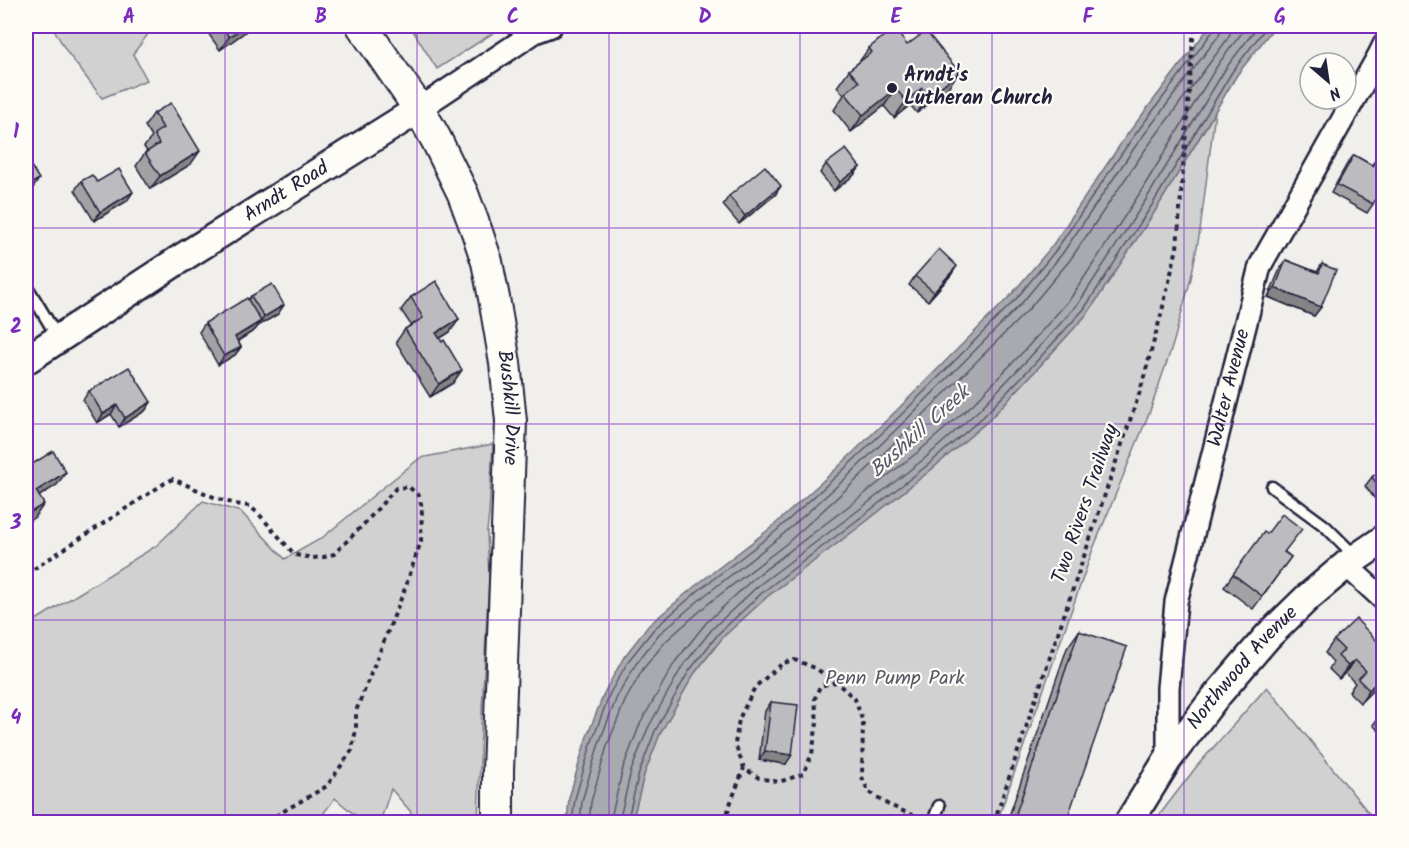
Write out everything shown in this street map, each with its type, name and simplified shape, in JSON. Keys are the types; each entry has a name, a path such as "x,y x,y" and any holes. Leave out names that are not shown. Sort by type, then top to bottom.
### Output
{"main road":[{"name":"Bushkill Drive","path":"362,26 419,109 463,194 489,271 505,363 511,421 498,822"}],"street":[{"name":"Arndt Road","path":"26,360 419,109 535,32 551,26"},
{"name":"Walter Avenue","path":"1168,759 1168,688 1176,602 1260,267 1383,45"},
{"name":"Northwood Avenue","path":"1129,822 1168,759 1213,700 1267,637 1307,598 1383,539"},
{"path":"1352,562 1383,600"}],"lane":[{"path":"26,285 58,339"},
{"path":"1272,487 1325,526 1352,562"},
{"path":"934,820 939,806"}],"path":[{"name":"Two Rivers Trailway","path":"994,822 1141,388 1161,315 1177,248 1194,26"},
{"path":"26,574 173,479 216,498 249,506 296,555 313,558 324,558 334,554 396,488 409,487 418,496 422,508 421,541 404,591 356,711 356,729 352,750 327,786 265,822"},
{"path":"836,682 820,686 815,698 817,723 812,754 803,774 779,782 759,778 744,768 735,744 739,719 755,687 783,663 795,660 815,668 836,682 855,699 863,722 862,777 868,791 887,804 912,815 934,820"},
{"path":"726,822 729,807 744,768"}],"green space":[{"path":"52,26 154,26 133,54 147,80 102,98 67,52"},
{"path":"410,26 504,26 437,69"},
{"name":"Penn Pump Park","path":"1215,112 1200,231 1191,278 1173,344 1150,411 1093,549 997,822 632,822 644,775 660,734 694,674 723,637 768,596 932,469 989,420 1039,367 1088,313 1157,208"},
{"path":"493,444 487,531 489,578 478,822 409,822 411,812 391,789 380,822 363,822 335,798 317,822 26,822 26,610 36,620 156,546 203,501 241,512 285,559 322,538 420,458"},
{"path":"1267,687 1376,822 1154,822 1197,766"}],"water":[{"name":"Bushkill Creek","path":"1210,26 1275,26 1237,75 1157,208 1088,313 989,420 868,520 768,596 723,637 694,674 660,734 644,775 632,822 567,822 569,798 586,739 605,691 624,657 649,625 695,586 772,527 837,468 1011,295 1052,246 1126,136"}],"building":[{"path":"221,26 245,26 229,37"},
{"name":"Arndt's Lutheran Church","path":"894,28 907,45 926,31 959,72 929,96 922,88 906,101 896,89 863,115 845,93 859,82 849,70 872,52 869,48"},
{"path":"171,103 200,151 160,176 145,153 159,144 154,134 163,128 154,113"},
{"path":"846,149 860,167 840,182 826,164"},
{"path":"1380,153 1383,155 1383,185 1373,204 1337,185 1354,155 1373,166"},
{"path":"26,158 39,179 26,187"},
{"path":"765,166 781,186 745,216 729,196"},
{"path":"119,169 133,192 100,212 81,181 92,175 97,182"},
{"path":"939,249 957,266 934,292 915,276"},
{"path":"1286,260 1319,273 1322,264 1336,270 1321,307 1275,288"},
{"path":"436,281 459,319 436,333 442,342 444,340 462,370 439,384 405,329 423,318 411,297"},
{"path":"272,284 284,305 264,317 251,296"},
{"path":"247,298 261,321 235,337 241,347 224,356 205,323"},
{"path":"129,367 151,402 125,418 117,405 103,414 89,391"},
{"path":"53,451 66,472 36,491 44,504 26,515 26,468"},
{"path":"1383,468 1383,493 1372,477"},
{"path":"1282,514 1302,529 1284,552 1291,557 1262,596 1233,574 1264,532 1267,534"},
{"path":"1356,619 1383,647 1383,675 1369,690 1358,679 1366,671 1355,660 1348,666 1338,656 1344,650 1334,640"},
{"path":"1079,631 1127,647 1066,822 1013,822"},
{"path":"771,702 798,705 792,755 765,751"}],"place":[{"name":"Arndt's Lutheran Church","path":"892,88"}]}
